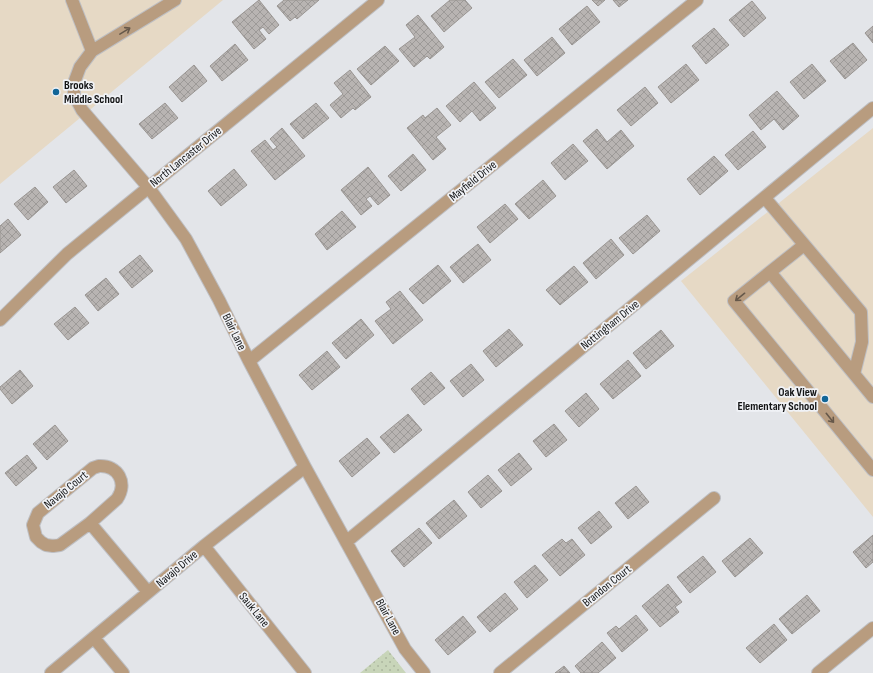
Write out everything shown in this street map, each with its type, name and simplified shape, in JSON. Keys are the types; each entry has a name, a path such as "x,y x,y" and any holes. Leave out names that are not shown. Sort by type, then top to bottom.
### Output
{"street":[{"path":"72,0 92,51 175,0"},
{"name":"North Lancaster Drive","path":"0,320 67,254 378,0"},
{"name":"Mayfield Drive","path":"249,361 697,0"},
{"name":"Blair Lane","path":"92,51 80,66 74,83 74,95 82,110 149,188 186,239 219,300 249,361 346,542 405,648 424,673"},
{"name":"Nottingham Drive","path":"346,542 873,108"},
{"path":"765,198 861,312 862,342 854,374"},
{"path":"804,245 734,301 873,470"},
{"path":"770,272 873,397"},
{"name":"Navajo Court","path":"105,466 111,468 120,476 122,482 120,494 117,499 90,523 65,542 60,545 53,546 40,542 36,537 33,525 34,518 38,513 93,468 105,466"},
{"name":"Navajo Drive","path":"51,673 204,546 305,467"},
{"name":"Brandon Court","path":"500,673 714,498"},
{"path":"90,523 148,592"},
{"name":"Sauk Lane","path":"204,546 305,673"},
{"path":"818,673 873,628"},
{"path":"94,638 123,673"}],"shaded area":[{"name":"Brooks Middle School","path":"0,0 223,0 0,184"},
{"name":"Oak View Elementary School","path":"873,128 873,517 681,281"}],"green space":[{"path":"388,650 406,673 360,673"}],"building":[{"path":"259,0 279,25 269,34 263,27 259,30 266,39 254,49 232,22"},
{"path":"284,0 319,0 297,19 295,17 290,21 277,6"},
{"path":"450,0 465,0 472,8 444,32 431,16"},
{"path":"592,0 605,0 598,6"},
{"path":"613,0 628,0 619,7"},
{"path":"752,1 766,18 744,37 729,20"},
{"path":"587,6 600,22 572,45 559,29"},
{"path":"418,15 444,47 430,59 427,56 414,67 399,49 415,37 406,25"},
{"path":"873,26 873,43 865,33"},
{"path":"714,28 729,45 706,64 692,46"},
{"path":"552,37 565,53 537,76 524,60"},
{"path":"853,43 867,60 845,79 830,61"},
{"path":"235,44 248,60 222,81 210,66"},
{"path":"385,46 399,61 371,85 357,69"},
{"path":"513,59 527,75 499,98 485,82"},
{"path":"686,64 699,80 671,103 658,87"},
{"path":"812,64 826,81 804,99 790,82"},
{"path":"194,65 207,81 182,102 169,87"},
{"path":"350,70 371,97 355,110 353,108 341,118 330,105 343,94 334,83"},
{"path":"474,82 496,108 480,121 472,111 460,122 446,106"},
{"path":"645,87 658,103 631,126 617,110"},
{"path":"777,91 799,116 783,130 774,119 761,130 749,115"},
{"path":"165,103 178,118 152,139 139,124"},
{"path":"316,103 329,118 303,139 290,124"},
{"path":"437,108 451,125 436,137 446,149 433,160 407,128 423,115 425,118"},
{"path":"282,128 305,156 275,180 251,151 265,140 273,150 277,147 270,139"},
{"path":"597,129 607,142 621,130 634,146 607,169 583,141"},
{"path":"753,131 766,147 738,170 725,155"},
{"path":"573,144 588,161 565,180 551,163"},
{"path":"413,154 426,170 401,191 388,176"},
{"path":"714,156 728,171 700,195 687,179"},
{"path":"368,167 390,195 378,205 370,196 366,199 372,206 361,215 341,190"},
{"path":"234,169 247,185 221,206 208,191"},
{"path":"74,170 87,186 66,203 53,187"},
{"path":"543,180 556,196 529,219 515,204"},
{"path":"35,187 48,202 28,220 14,204"},
{"path":"505,204 518,219 490,243 477,227"},
{"path":"342,211 356,227 327,250 315,234"},
{"path":"647,215 660,231 633,254 619,238"},
{"path":"8,219 21,235 0,253 0,226"},
{"path":"611,239 624,255 596,279 583,263"},
{"path":"478,244 491,260 463,283 450,267"},
{"path":"140,255 153,271 132,288 119,272"},
{"path":"438,265 451,281 423,304 409,289"},
{"path":"574,266 588,282 560,305 546,290"},
{"path":"106,278 119,294 98,311 85,295"},
{"path":"400,291 423,320 393,344 375,321 391,309 386,302"},
{"path":"75,307 89,323 68,340 54,324"},
{"path":"361,319 374,335 346,359 332,343"},
{"path":"509,329 523,345 496,367 483,351"},
{"path":"661,330 674,346 646,369 633,353"},
{"path":"327,351 340,367 312,390 299,375"},
{"path":"628,360 641,376 613,399 600,384"},
{"path":"471,364 484,380 463,397 450,381"},
{"path":"20,370 33,386 12,404 0,387"},
{"path":"431,372 445,388 424,405 411,389"},
{"path":"586,393 599,409 579,427 565,411"},
{"path":"408,414 422,430 394,453 380,437"},
{"path":"554,424 567,440 546,457 533,441"},
{"path":"55,425 68,441 47,460 33,444"},
{"path":"367,438 380,453 352,477 339,461"},
{"path":"519,453 532,469 511,486 498,470"},
{"path":"27,455 37,468 16,486 5,473"},
{"path":"488,475 502,491 481,508 468,492"},
{"path":"636,486 649,502 628,519 615,503"},
{"path":"454,500 467,516 439,539 426,523"},
{"path":"599,511 612,527 591,544 578,528"},
{"path":"419,528 432,543 404,567 391,551"},
{"path":"873,535 873,562 866,568 853,552"},
{"path":"750,538 763,553 735,577 722,561"},
{"path":"562,539 566,543 572,539 585,555 560,576 542,555"},
{"path":"703,556 716,572 690,593 677,577"},
{"path":"535,565 548,580 527,598 514,582"},
{"path":"668,584 682,602 675,607 679,612 660,627 642,606"},
{"path":"505,593 518,609 490,632 477,617"},
{"path":"807,595 820,611 792,634 779,619"},
{"path":"636,615 648,630 622,652 607,633 616,626 619,629"},
{"path":"463,616 476,632 448,655 435,640"},
{"path":"774,624 787,640 760,663 746,648"},
{"path":"602,642 616,658 598,673 581,673 575,666"},
{"path":"564,666 570,673 555,673"}],"place":[{"name":"Brooks Middle School","path":"56,92"},
{"name":"Oak View Elementary School","path":"825,399"}]}
